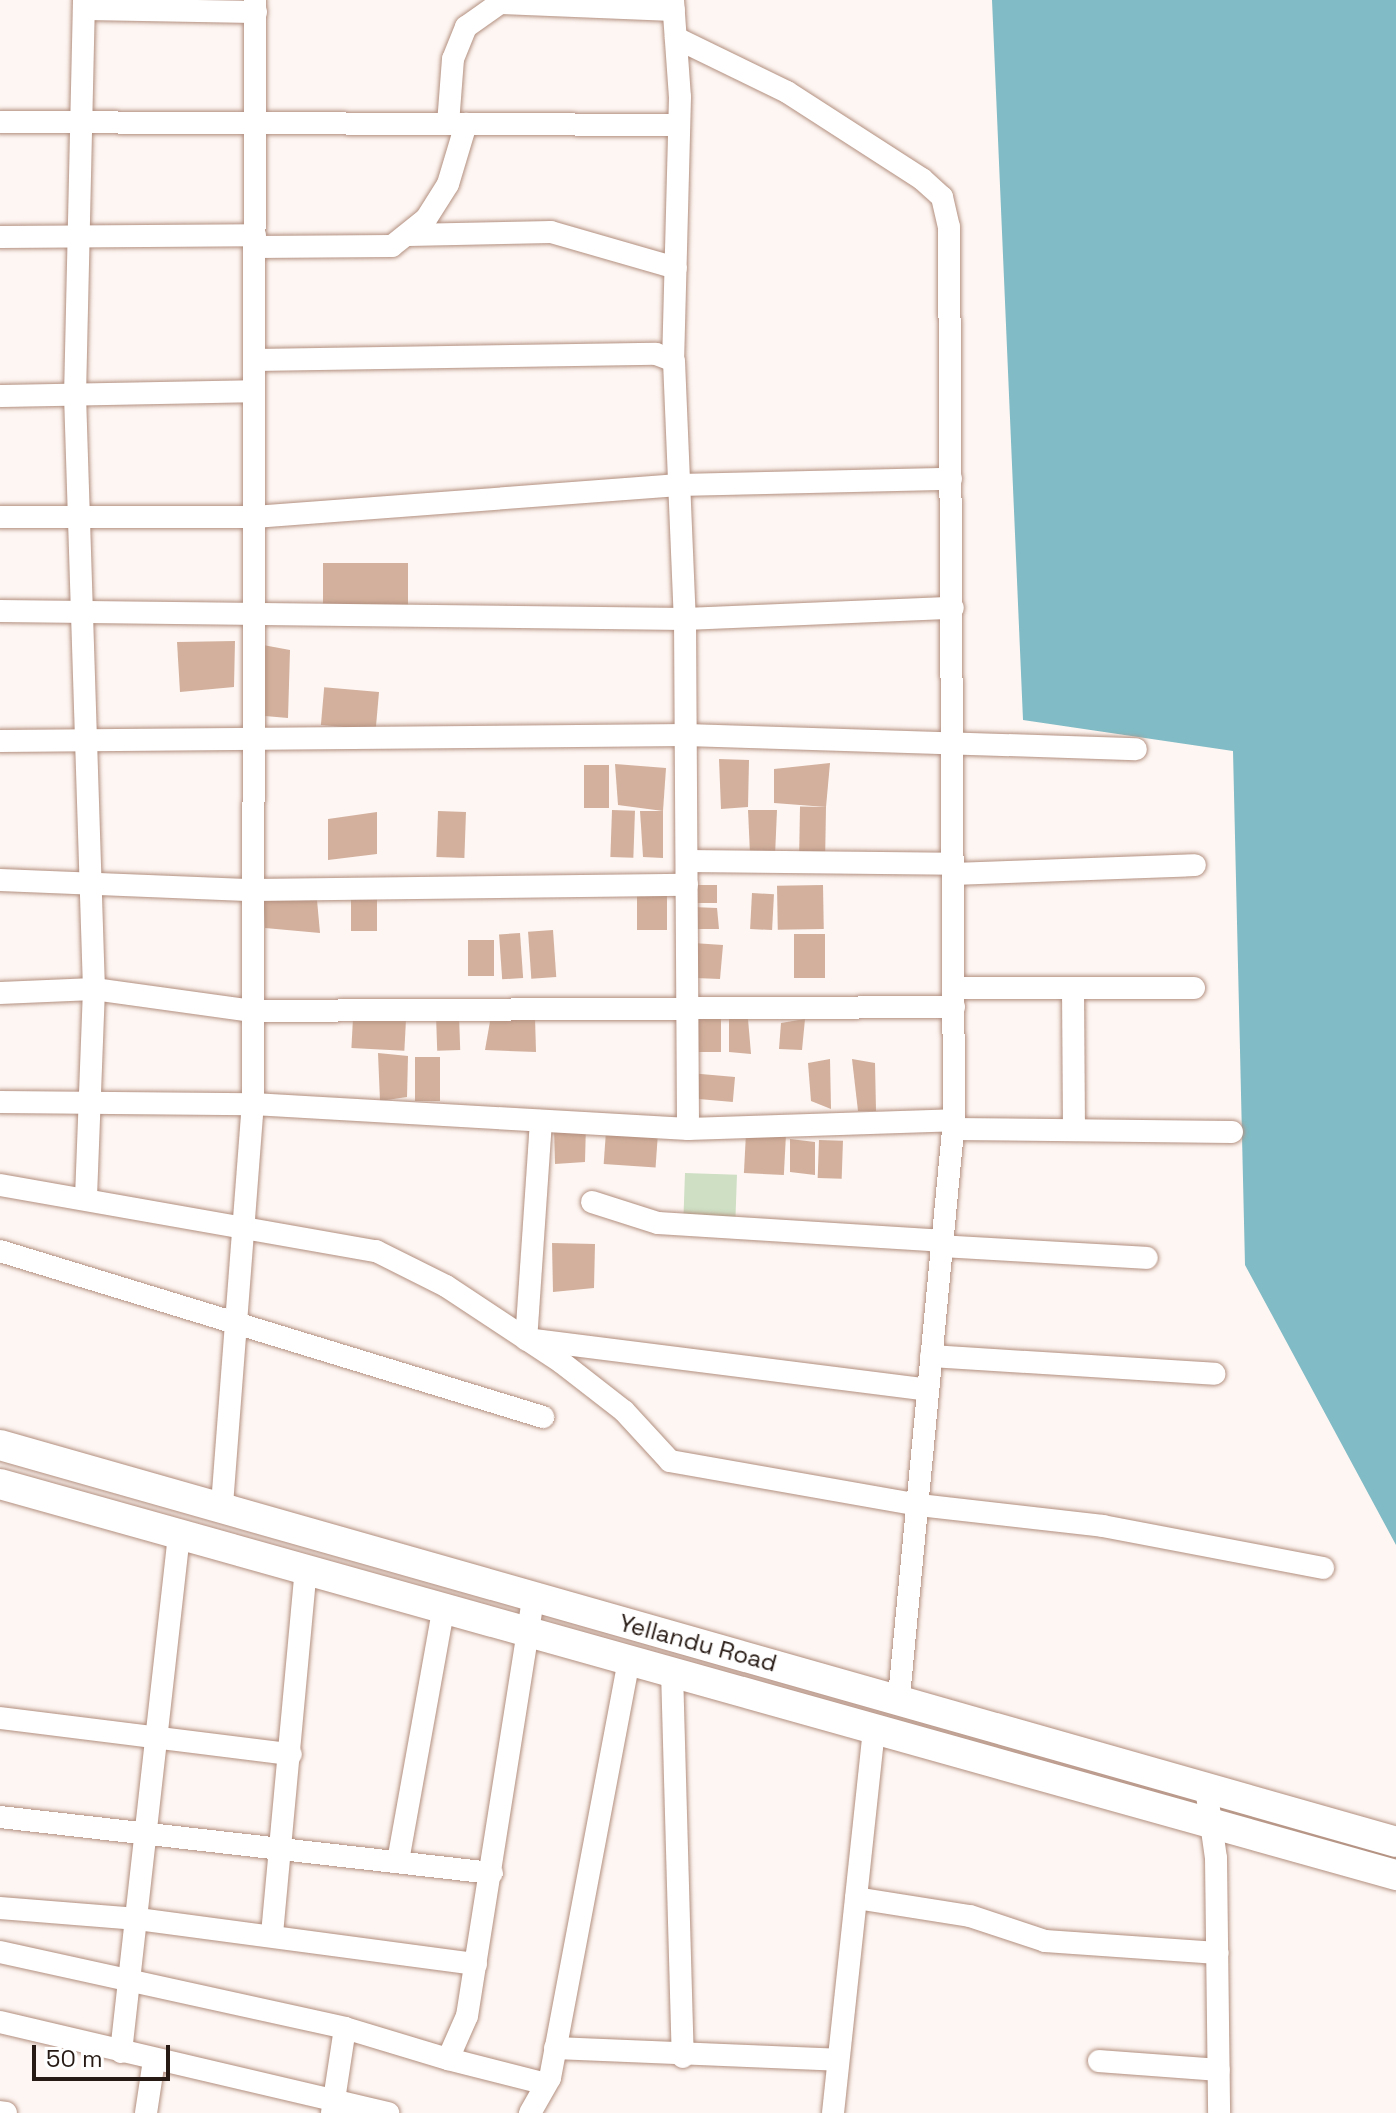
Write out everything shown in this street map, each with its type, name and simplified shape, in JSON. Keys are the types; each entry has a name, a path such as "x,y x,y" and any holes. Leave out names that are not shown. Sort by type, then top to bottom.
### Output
{"main road":[{"name":"Yellandu Road","path":"0,1445 222,1505 533,1599 899,1697 1396,1842"},
{"name":"Yellandu Road","path":"0,1484 527,1635 629,1658 1396,1875"}],"street":[{"path":"409,235 448,184 457,124 453,59 466,27 500,3 673,5 679,125 673,361 685,619 688,1129"},
{"path":"86,1198 94,989 81,741 82,612 75,395 84,4 255,6 253,1104 245,1223 231,1317 222,1505"},
{"path":"676,38 787,92 942,197 949,227 953,1124 899,1697"},
{"path":"0,122 679,125"},
{"path":"0,237 255,241 376,250 409,235 551,232 676,268"},
{"path":"255,360 656,354 673,361"},
{"path":"0,396 254,391"},
{"path":"0,517 254,517 679,485 951,479"},
{"path":"0,611 685,619 953,608"},
{"path":"0,741 686,735 953,747 1136,749"},
{"path":"687,861 953,869 1195,865"},
{"path":"0,880 253,890 687,885"},
{"path":"1073,988 1074,1130"},
{"path":"0,993 94,989 252,1011 687,1010 954,998 1073,988 1194,988"},
{"path":"0,1102 253,1104 688,1129 953,1124 1074,1130 1232,1132"},
{"path":"526,1339 541,1121"},
{"path":"0,1185 245,1223 376,1251 526,1339 624,1411 670,1461 919,1505 1103,1526 1323,1568"},
{"path":"592,1202 658,1223 1147,1258"},
{"path":"0,1251 231,1317 543,1417"},
{"path":"526,1339 928,1390"},
{"path":"931,1356 1214,1374"},
{"path":"121,2052 159,1741 179,1535"},
{"path":"272,1934 306,1570"},
{"path":"448,2059 467,2016 533,1599"},
{"path":"398,1861 443,1610"},
{"path":"530,2113 546,2084 555,2048 629,1658"},
{"path":"672,1671 683,2057"},
{"path":"0,1718 159,1741 291,1754"},
{"path":"833,2113 874,1728"},
{"path":"1206,1788 1218,1953 1219,2113"},
{"path":"0,1817 149,1829 492,1873"},
{"path":"856,1898 970,1916 1045,1941 1218,1953"},
{"path":"0,1908 272,1934 476,1964"},
{"path":"0,1952 345,2028 546,2084"},
{"path":"0,2022 332,2109 388,2113"},
{"path":"332,2109 345,2028"},
{"path":"555,2048 683,2057 838,2060"},
{"path":"146,2113 154,2060"},
{"path":"1099,2061 1219,2070"}],"green space":[{"path":"685,1173 737,1175 735,1218 683,1216"}],"water":[{"path":"992,0 1396,0 1396,1545 1245,1265 1233,751 1023,720"}],"building":[{"path":"323,563 408,563 408,608 323,608"},
{"path":"235,641 234,687 180,692 177,642"},
{"path":"263,645 290,650 288,718 265,716"},
{"path":"324,687 379,692 376,730 321,725"},
{"path":"719,759 749,760 748,807 721,809"},
{"path":"830,763 826,807 774,803 774,769"},
{"path":"615,764 666,768 663,811 618,805"},
{"path":"584,765 609,765 609,808 584,808"},
{"path":"800,807 826,807 825,854 799,854"},
{"path":"612,810 635,811 633,858 610,857"},
{"path":"748,810 777,810 775,856 750,854"},
{"path":"438,811 466,812 464,858 436,857"},
{"path":"640,811 663,811 663,858 643,857"},
{"path":"377,812 377,854 328,860 328,819"},
{"path":"694,885 717,885 717,903 694,903"},
{"path":"823,885 824,929 778,930 777,886"},
{"path":"263,890 317,900 320,933 265,928"},
{"path":"637,890 667,890 667,930 637,930"},
{"path":"752,893 774,894 772,930 750,929"},
{"path":"351,896 377,896 377,931 351,931"},
{"path":"692,907 717,908 719,929 694,929"},
{"path":"553,930 556,977 531,979 528,932"},
{"path":"520,933 523,978 502,979 499,934"},
{"path":"794,934 825,934 825,978 794,978"},
{"path":"468,940 494,940 494,976 468,976"},
{"path":"693,943 723,945 720,979 695,978"},
{"path":"729,1009 748,1019 751,1054 729,1052"},
{"path":"492,1010 535,1017 536,1052 485,1050"},
{"path":"459,1015 460,1050 437,1051 436,1016"},
{"path":"353,1018 406,1021 404,1051 351,1048"},
{"path":"697,1018 721,1018 721,1052 697,1052"},
{"path":"805,1019 802,1050 779,1049 781,1023"},
{"path":"378,1053 408,1056 407,1097 380,1101"},
{"path":"415,1057 440,1057 440,1101 415,1101"},
{"path":"830,1059 831,1109 811,1101 808,1063"},
{"path":"852,1059 875,1063 876,1111 858,1111"},
{"path":"695,1074 735,1077 733,1102 693,1098"},
{"path":"586,1123 585,1162 555,1164 554,1127"},
{"path":"606,1131 658,1135 656,1168 604,1164"},
{"path":"746,1133 786,1135 784,1175 744,1173"},
{"path":"790,1139 815,1142 815,1175 790,1172"},
{"path":"819,1140 843,1141 842,1179 818,1178"},
{"path":"552,1243 595,1244 594,1288 553,1292"}]}
